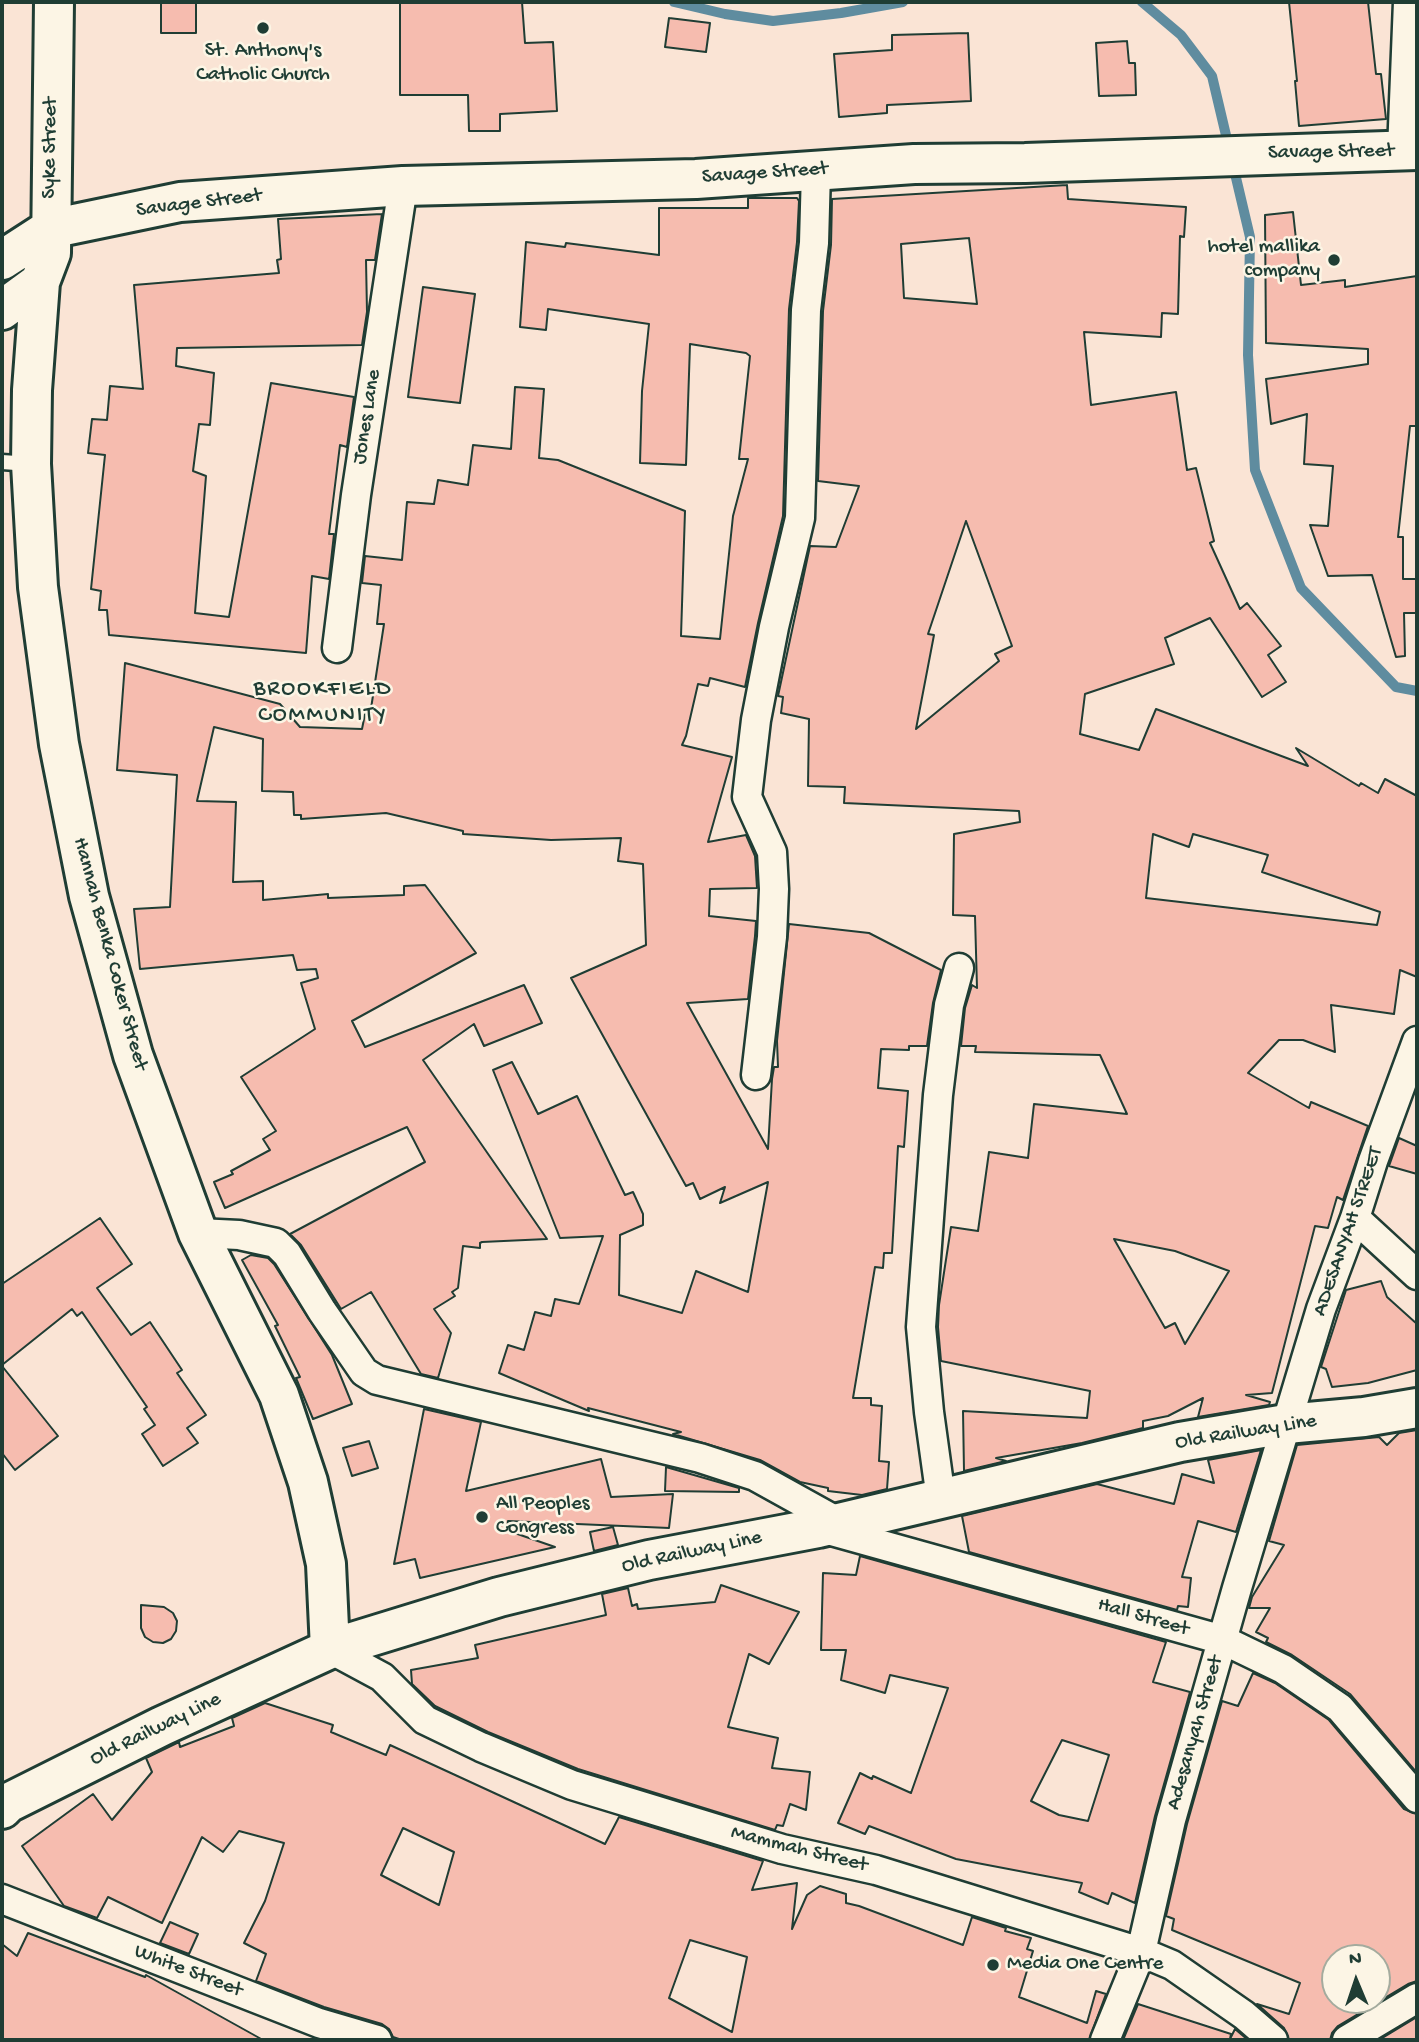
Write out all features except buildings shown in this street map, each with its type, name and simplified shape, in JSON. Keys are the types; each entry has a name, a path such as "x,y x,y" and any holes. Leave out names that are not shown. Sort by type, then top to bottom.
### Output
{"street":[{"name":"Syke Street","path":"54,2 50,229 114,215"},
{"path":"1408,2 1410,151"},
{"name":"Savage Street","path":"114,215 180,202 404,186 696,179 914,164 1410,151"},
{"path":"756,1075 772,937 774,889 772,852 747,797 755,720 800,518 806,310 814,243 816,171"},
{"name":"Jones Lane","path":"337,648 356,495 404,186"},
{"path":"2,260 50,229"},
{"name":"Hannah Benka Coker Street","path":"50,229 51,253 40,282 32,390 16,463 59,744 89,896 133,1055 198,1233 279,1395 308,1482 326,1564 330,1649"},
{"path":"2,310 40,282"},
{"path":"2,347 26,364 32,390"},
{"path":"941,1499 921,1327 938,1095 949,1005 959,968"},
{"name":"ADESANYAH STREET","path":"1286,1424 1321,1309 1417,1041"},
{"path":"1355,1219 1417,1275"},
{"name":"Hall Street","path":"198,1233 239,1235 276,1243 287,1254 364,1372 377,1380 700,1458 755,1476 828,1525 1223,1640 1283,1669 1340,1708 1417,1798"},
{"name":"Old Railway Line","path":"2,1809 8,1803 162,1726 330,1649 499,1597 649,1560 828,1525 1180,1442 1286,1424 1364,1418 1417,1408"},
{"name":"Adesanyah Street","path":"1105,2040 1141,1952 1171,1820 1286,1424"},
{"name":"Mammah Street","path":"330,1649 382,1677 425,1720 572,1785 782,1849 876,1870 1141,1952 1172,1965 1244,2015 1273,2040"},
{"name":"White Street","path":"2,1899 319,2023 377,2040"},
{"path":"1347,2040 1417,1998"}],"waterway":[{"path":"674,2 725,14 773,21 903,2"},
{"path":"1142,2 1181,35 1212,76 1250,237 1248,355 1255,470 1301,588 1396,687 1417,691"}],"place":[{"name":"St. Anthony's Catholic Church","path":"263,28"},
{"name":"hotel mallika company","path":"1334,260"},
{"name":"All Peoples Congress","path":"482,1517"},
{"name":"Media One Centre","path":"993,1965"}],"district":[{"name":"BROOKFIELD COMMUNITY","path":"323,703"}]}
